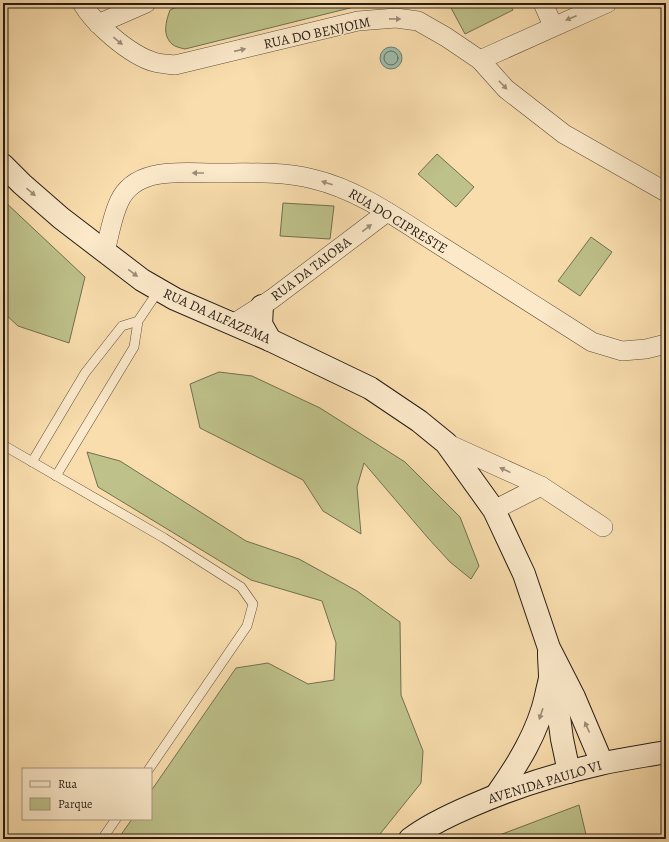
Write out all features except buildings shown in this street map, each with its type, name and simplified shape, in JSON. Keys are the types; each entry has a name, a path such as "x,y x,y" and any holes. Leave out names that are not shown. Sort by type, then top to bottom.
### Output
{"street":[{"name":"RUA DO BENJOIM","path":"82,3 98,24 129,50 153,62 176,65 358,22 396,18 418,21 446,37 480,60 506,89 564,134 666,192"},
{"path":"98,24 146,3"},
{"path":"543,3 553,26"},
{"path":"480,60 607,3"},
{"name":"RUA DA ALFAZEMA","path":"3,165 61,218 142,280 175,299 270,340 370,388 419,421 446,443 541,486 603,527"},
{"name":"RUA DO CIPRESTE","path":"105,252 119,202 130,188 142,179 162,173 282,174 313,179 345,189 387,212 592,342 622,351 646,349 666,344"},
{"name":"RUA DA TAIOBA","path":"233,324 262,306 387,212"},
{"path":"262,306 261,324 270,340"},
{"name":"RUA DA ALFAZEMA","path":"446,443 494,510 524,574 549,648 574,697 602,764"},
{"path":"494,510 541,486"},
{"path":"497,794 526,750 537,725 550,679 549,648"},
{"name":"RUA DA ALFAZEMA","path":"549,648 562,739 569,772"},
{"name":"AVENIDA PAULO VI","path":"410,839 417,833 452,814 497,794 569,772 666,752"}],"lane":[{"path":"56,476 134,347 138,321 159,290"},
{"path":"32,462 90,367 122,326 138,321"},
{"path":"3,445 164,538 241,587 253,604 247,626 150,768"},
{"path":"102,839 115,820"}],"green space":[{"path":"185,3 370,3 185,49 176,47 172,44 167,36 166,28 170,10"},
{"path":"457,3 509,3 513,10 465,34 450,6"},
{"path":"437,154 474,187 456,207 418,174"},
{"path":"3,200 85,277 69,343 18,326 3,312"},
{"path":"283,203 334,206 330,239 280,236"},
{"path":"591,237 612,252 580,296 558,281"},
{"path":"219,372 252,376 320,408 405,462 460,517 479,566 471,579 450,562 364,463 357,487 361,534 323,511 303,480 200,428 190,384"},
{"path":"87,452 120,461 246,541 299,559 357,591 400,622 401,695 423,751 421,783 376,839 118,839 131,820 152,820 152,790 236,668 268,663 308,684 334,680 336,643 322,601 251,580 98,487"},
{"path":"579,805 587,839 489,839"}],"water":[{"path":"391,47 399,50 402,58 399,66 391,69 383,66 380,58 383,50"}]}
